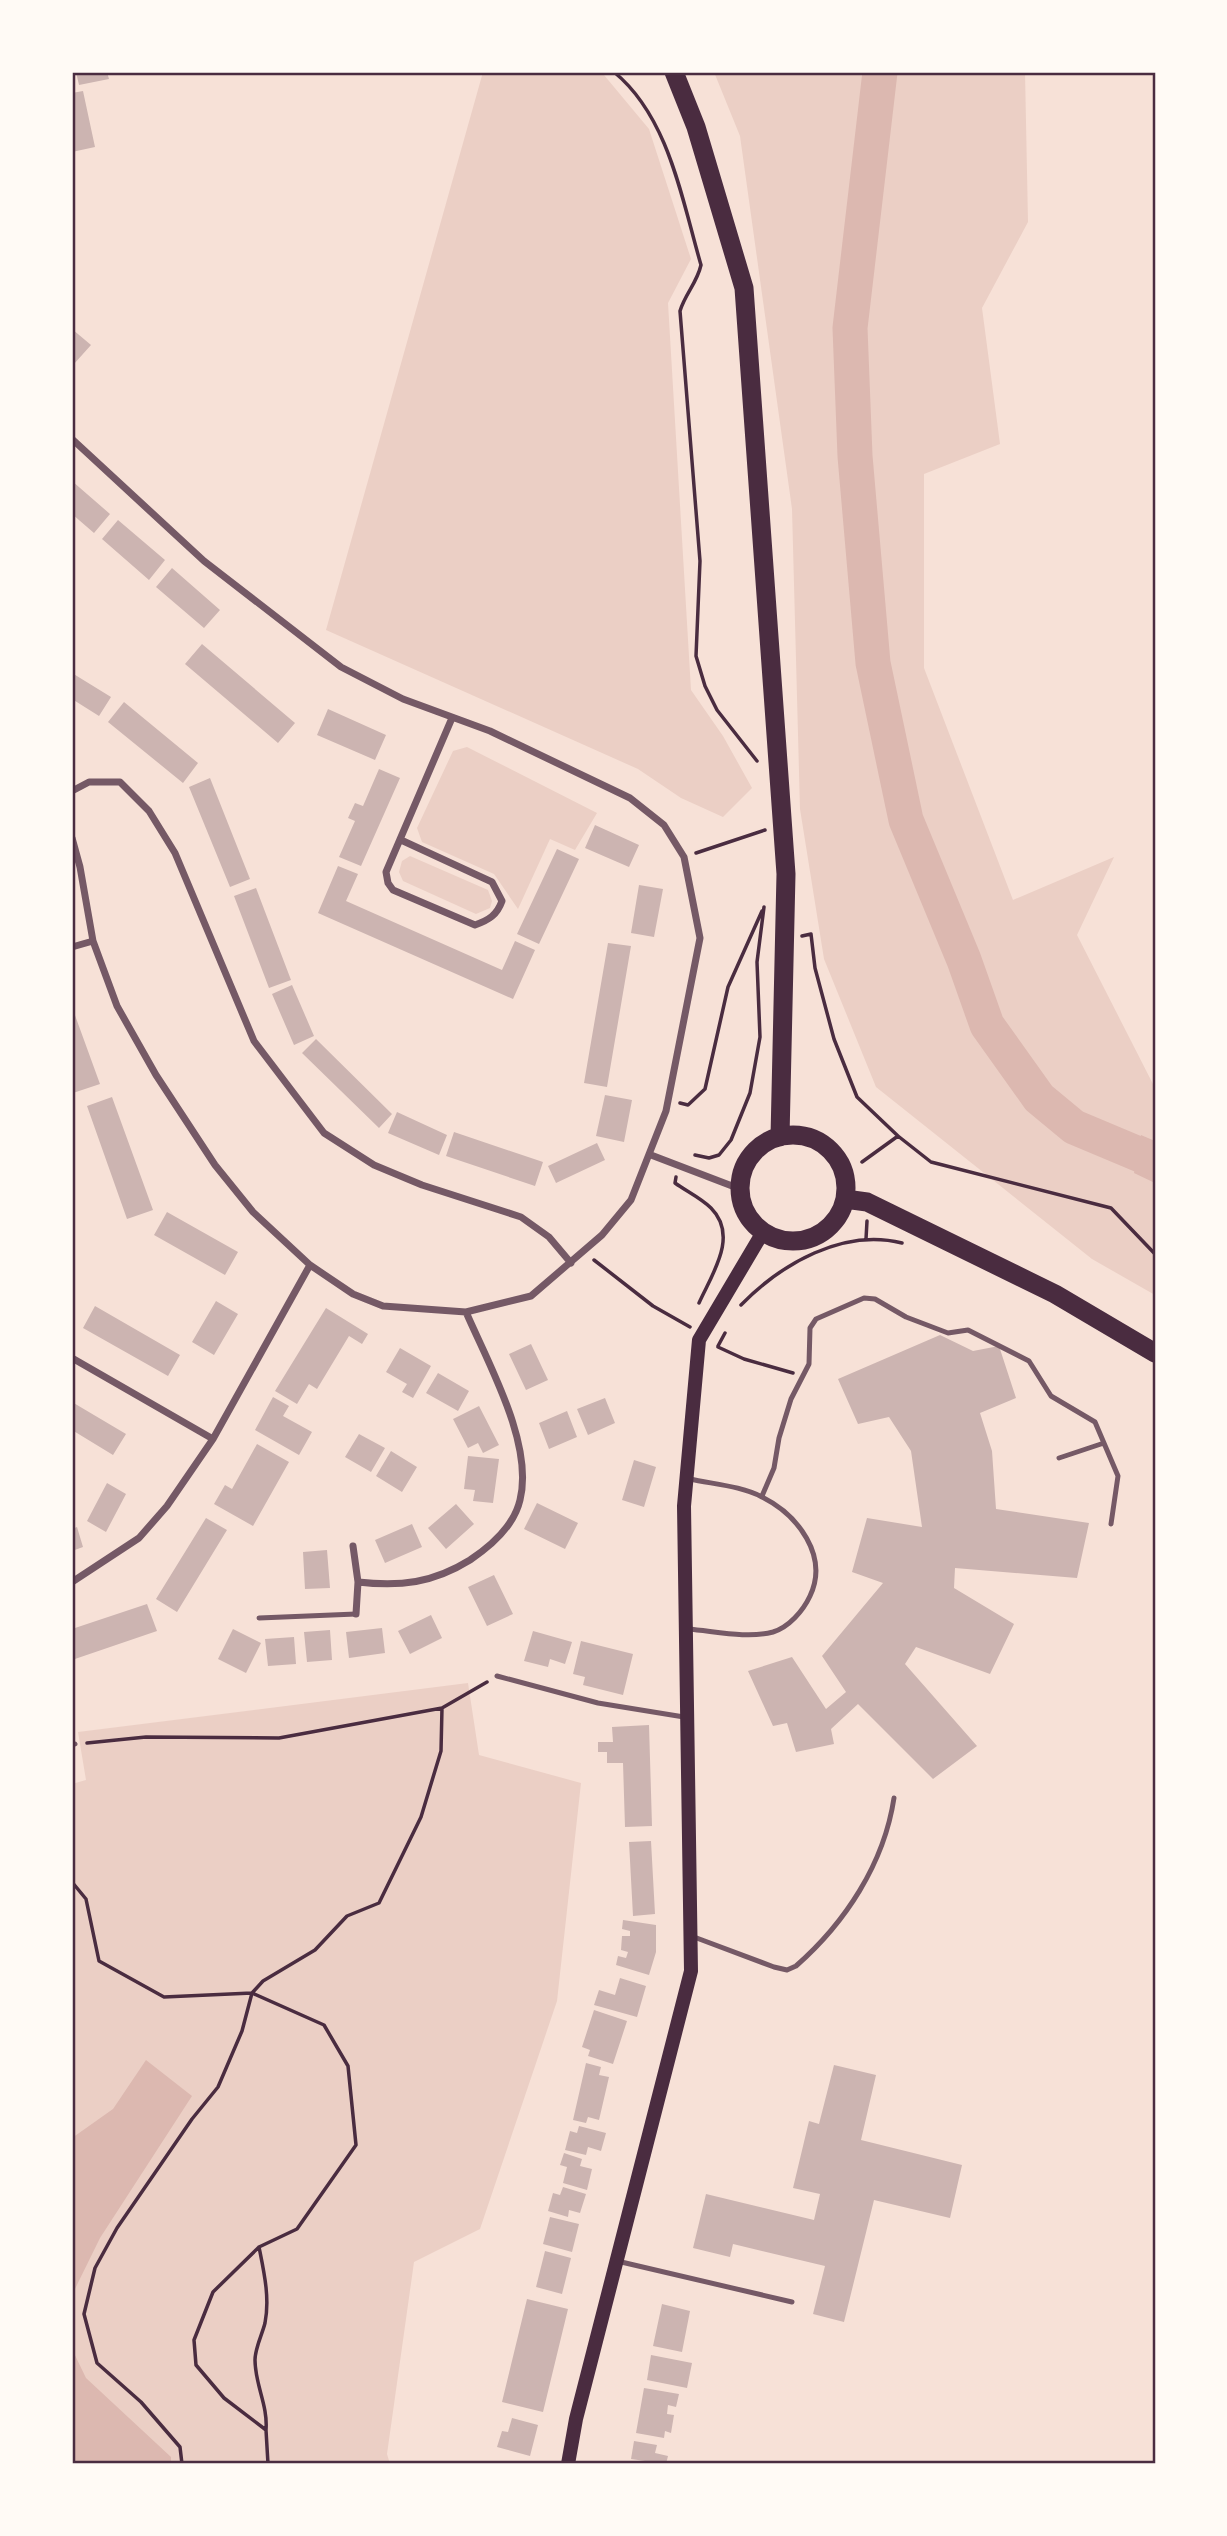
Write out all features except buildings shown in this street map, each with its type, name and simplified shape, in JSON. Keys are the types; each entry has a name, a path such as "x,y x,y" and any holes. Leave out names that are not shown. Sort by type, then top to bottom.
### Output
{"highway":[{"path":"674,72 696,127 744,288 786,874 780,1137"},
{"path":"798,1136 815,1140 830,1150 840,1164 845,1181 845,1199 833,1222 813,1237 796,1241 779,1240 763,1232 751,1221 743,1206 740,1189 743,1172 751,1156 764,1144 780,1137 798,1136"},
{"path":"845,1199 867,1202 1055,1294 1155,1353"}],"main road":[{"path":"568,2464 576,2419 691,1971 684,1506 699,1340 763,1232"}],"street":[{"path":"72,439 204,561 341,667 402,699 491,732 630,798 664,825 684,857 699,938 666,1111 651,1155 631,1200 584,1251 531,1296 466,1312 383,1307 353,1294 310,1265 253,1212 215,1165 156,1075 117,1006 93,941 72,838"},
{"path":"401,840 492,882 502,901 499,909 490,919 475,925 393,890 386,872 452,718"},
{"path":"72,791 89,782 120,782 149,811 175,853 254,1041 324,1133 374,1165 410,1180 521,1217 549,1237 571,1263"},
{"path":"72,947 93,941"},
{"path":"651,1155 740,1189"},
{"path":"72,1582 139,1538 167,1506 213,1439 310,1265"},
{"path":"358,1582 419,1583 446,1575 503,1534 520,1501 521,1461 506,1403 466,1312"},
{"path":"72,1358 213,1439"},
{"path":"353,1546 358,1582 356,1614"}],"lane":[{"path":"762,1496 774,1468 779,1438 791,1399 809,1364 810,1328 816,1319 864,1298 875,1299 906,1317 948,1334 968,1330 1029,1361 1051,1396 1090,1417 1104,1443 1118,1476 1111,1524"},
{"path":"1059,1458 1104,1443"},
{"path":"686,1628 770,1633 785,1628 807,1601 817,1581 811,1541 796,1524 762,1496 687,1479"},
{"path":"259,1618 356,1614"},
{"path":"496,1676 598,1703 687,1718"},
{"path":"691,1936 774,1967 787,1970 796,1966 855,1901 885,1835 894,1798"},
{"path":"617,2261 792,2302"}],"path":[{"path":"614,72 653,120 670,162 701,265 698,279 684,297 680,311 700,561 696,656 705,686 717,710 755,756 761,768"},
{"path":"684,857 765,830"},
{"path":"688,1105 705,1089 728,987 764,906 757,962 760,1037 750,1093 731,1140 719,1155 709,1158 690,1154"},
{"path":"785,939 811,934 815,968 834,1040 857,1097 898,1136 931,1162 1111,1208 1155,1254"},
{"path":"862,1162 898,1136"},
{"path":"675,1183 711,1208 722,1226 723,1251 695,1313"},
{"path":"735,1315 740,1305 765,1280 806,1256 866,1239 889,1239 915,1246"},
{"path":"584,1251 613,1277 653,1306 690,1326"},
{"path":"729,1326 718,1346 744,1359 804,1377"},
{"path":"74,1745 146,1737 279,1738 442,1708 496,1676"},
{"path":"182,2464 180,2447 141,2403 97,2362 84,2314 95,2268 117,2228 192,2119 218,2087 242,2031 252,1993 262,1981 315,1950 347,1916 379,1903 421,1817 440,1751 442,1708"},
{"path":"72,1882 86,1899 99,1961 164,1997 252,1993 324,2025 348,2066 356,2145 297,2229 259,2246 213,2292 194,2340 196,2365 224,2398 266,2430"},
{"path":"259,2246 267,2286 265,2321 254,2357 258,2385 268,2413 268,2464"}],"shaded area":[{"path":"483,72 598,72 604,75 649,129 691,259 668,303 691,690 723,736 752,788 723,817 681,798 638,769 326,630"},
{"path":"714,72 1025,72 1028,222 982,308 1000,444 924,474 924,668 1013,900 1114,857 1077,935 1155,1088 1155,1295 1092,1259 876,1087 824,959 800,809 792,509 740,136"},
{"path":"467,747 597,813 575,850 550,839 518,909 494,874 422,842 417,828 453,751"},
{"path":"410,856 488,890 492,901 490,908 476,914 403,881 399,872 402,861"},
{"path":"1141,1135 1155,1141 1155,1183 1134,1173"},
{"path":"468,1683 479,1755 581,1783 557,2001 480,2229 414,2262 387,2454 390,2464 72,2464 72,1784 86,1780 78,1732"},
{"path":"146,2060 192,2096 100,2238 72,2295 72,2138 113,2109"},
{"path":"72,2349 86,2378 171,2457 171,2464 72,2464"}],"waterway":[{"path":"880,72 850,328 855,456 873,663 906,820 964,960 987,1025 1039,1098 1074,1127 1155,1161"}]}
